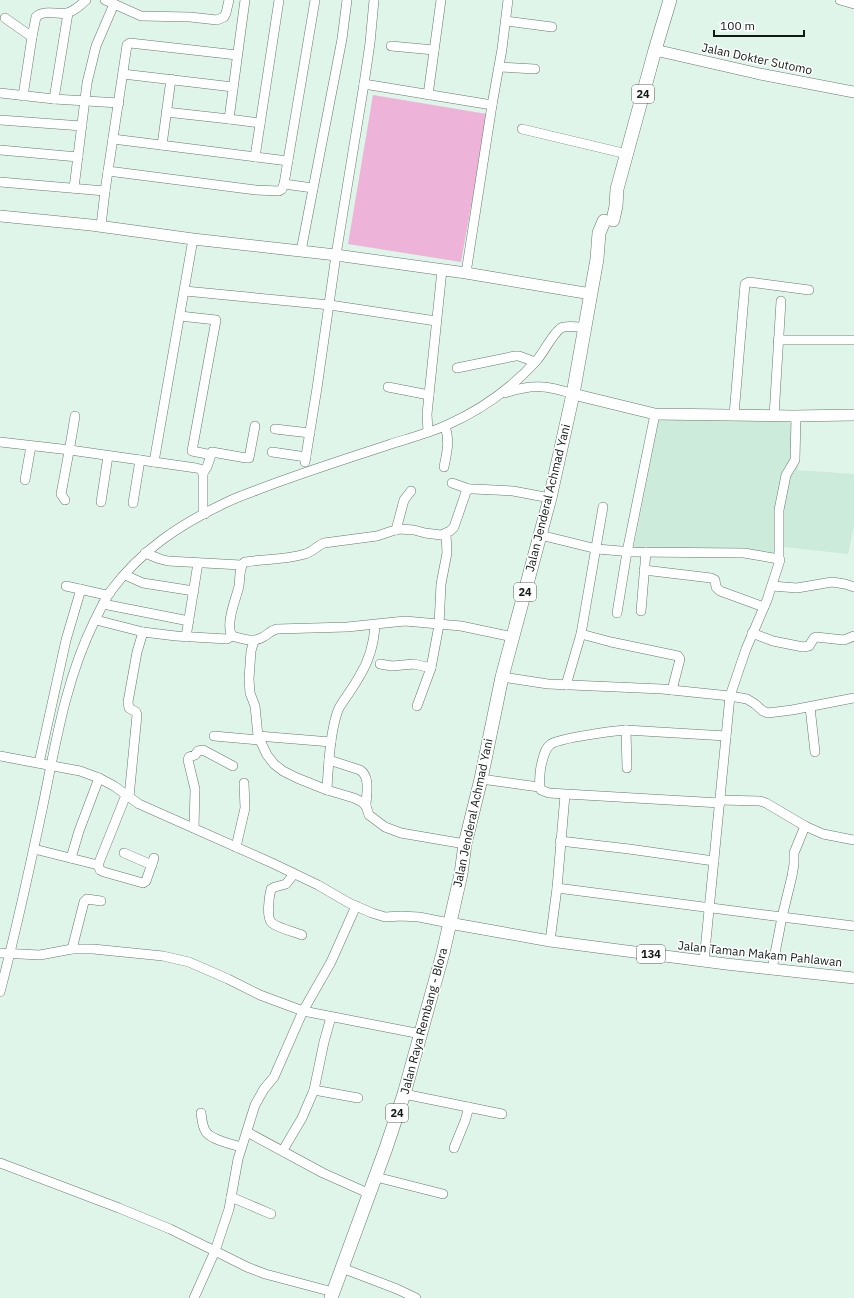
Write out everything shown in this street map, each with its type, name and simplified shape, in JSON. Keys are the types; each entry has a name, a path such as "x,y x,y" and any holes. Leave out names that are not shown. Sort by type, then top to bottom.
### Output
{"highway":[{"name":"Jalan Jenderal Achmad Yani","path":"449,923 461,874 465,844 502,677 550,498 573,394 597,259 609,221 608,204 617,189 670,0"},
{"name":"Jalan Raya Rembang - Blora","path":"332,1295 370,1194 404,1094 443,953 449,923"}],"main road":[{"name":"Jalan Dokter Sutomo","path":"655,50 747,71 854,92"},
{"path":"0,216 101,226 193,239 336,255 466,273 591,294"},
{"path":"573,394 655,414 854,416"},
{"name":"Jalan Taman Makam Pahlawan","path":"449,923 550,941 704,961 854,978"}],"street":[{"path":"23,96 36,17 43,13 68,13 77,8 86,0"},
{"path":"105,0 141,16 183,17 217,20 224,17 229,0"},
{"path":"229,119 245,0"},
{"path":"255,157 279,0"},
{"path":"108,171 279,192 284,184 315,0"},
{"path":"301,252 342,39 347,0"},
{"path":"272,452 305,460 364,84 374,0"},
{"path":"428,95 441,0"},
{"path":"466,273 499,67 508,0"},
{"path":"840,0 854,4"},
{"path":"74,188 87,83 96,46 114,4"},
{"path":"54,99 68,13"},
{"path":"5,18 32,37"},
{"path":"506,21 552,27"},
{"path":"101,226 127,45 130,43 237,55"},
{"path":"390,46 434,50"},
{"path":"499,67 535,69"},
{"path":"123,74 233,87"},
{"path":"162,145 171,79"},
{"path":"364,84 492,105"},
{"path":"0,93 54,99 119,103"},
{"path":"166,112 260,123"},
{"path":"0,120 82,126"},
{"path":"522,129 626,154"},
{"path":"113,139 288,162"},
{"path":"0,150 78,157"},
{"path":"0,182 105,191"},
{"path":"284,184 313,188"},
{"path":"154,462 193,239"},
{"path":"428,432 427,414 442,270"},
{"path":"734,415 745,284 749,282 809,290"},
{"path":"185,291 330,304 436,321"},
{"path":"774,416 781,301"},
{"path":"180,316 216,320 192,451 207,454"},
{"path":"0,992 34,848 62,716 76,666 86,639 103,604 125,575 145,553 174,530 226,502 277,482 445,426 479,409 502,394 535,362 557,331 566,327 585,328"},
{"path":"778,340 854,340"},
{"path":"457,368 515,356 535,362"},
{"path":"502,394 516,389 540,386 556,388 573,394"},
{"path":"388,387 429,395"},
{"path":"618,613 627,552 655,414"},
{"path":"65,500 61,494 75,416"},
{"path":"704,961 730,696 743,657 764,607 780,562 779,510 786,474 795,460 796,416"},
{"path":"205,514 203,510 204,473 212,452 249,458 255,426"},
{"path":"444,467 448,448 448,436 445,426"},
{"path":"275,429 310,433"},
{"path":"0,442 70,450 196,468 200,469 204,473"},
{"path":"25,480 30,446"},
{"path":"101,502 108,456"},
{"path":"133,503 140,460"},
{"path":"452,483 468,489 473,488 513,491 550,498"},
{"path":"145,553 168,561 241,565 245,562 286,558 305,554 324,543 377,536 396,530 414,530 434,535 441,535 446,534 454,528 468,489"},
{"path":"396,530 404,500 411,491"},
{"path":"566,685 581,634 597,549 603,507"},
{"path":"417,706 430,668 439,625 441,584 447,557 446,534"},
{"path":"540,534 597,549 627,552 744,553 779,559"},
{"path":"641,611 646,552"},
{"path":"186,637 198,563"},
{"path":"232,636 230,633 230,624 233,604 239,586 241,565"},
{"path":"644,570 711,578 715,580 716,587 720,591 764,607"},
{"path":"125,575 142,583 194,591"},
{"path":"772,586 797,588 832,582 854,587"},
{"path":"66,586 106,594 110,593"},
{"path":"39,763 66,640 81,589"},
{"path":"103,604 189,621"},
{"path":"96,620 143,632 186,637 227,639 232,636 254,640 260,639 277,629 347,627 405,621 461,626 513,637"},
{"path":"327,790 331,742 335,722 339,709 366,666 372,651 375,625"},
{"path":"124,853 153,862 146,881 143,883 104,872 100,870 98,865 128,796 137,715 136,712 129,708 128,702 137,652 143,632"},
{"path":"581,634 678,656 680,658 672,690"},
{"path":"752,634 803,648 809,646 816,636 844,640 854,636"},
{"path":"254,640 251,651 249,678 250,693 255,706 258,738 267,755 283,771 327,790 362,802 366,806 370,815 390,829 401,833 465,844"},
{"path":"380,664 392,666 414,664 430,668"},
{"path":"502,677 532,682 566,685 672,690 730,696 747,699 768,713 810,707 854,698"},
{"path":"810,707 815,752"},
{"path":"539,787 540,770 544,754 548,747 553,743 613,731 626,730 726,736"},
{"path":"626,730 627,768"},
{"path":"214,736 331,742"},
{"path":"194,828 195,789 188,760 189,757 195,755 198,751 203,750 233,766"},
{"path":"0,756 51,765 99,778 114,786 139,804 318,885 356,906 385,917 419,917 449,923"},
{"path":"329,760 364,772 366,779 366,806"},
{"path":"71,858 79,831 99,778"},
{"path":"480,779 539,787 544,792 565,795 720,802 760,801 805,826 823,834 854,840"},
{"path":"236,847 245,808 244,783"},
{"path":"550,941 557,888 565,795"},
{"path":"772,969 792,876 794,853 805,826"},
{"path":"560,841 714,861"},
{"path":"34,848 98,865"},
{"path":"294,874 286,884 271,889 269,909 270,920 273,924 302,935"},
{"path":"557,888 854,926"},
{"path":"72,949 84,902 87,899 101,901"},
{"path":"194,1298 215,1250 225,1222 241,1147 255,1104 264,1089 274,1077 303,1011 331,962 356,906"},
{"path":"0,953 40,955 72,949 93,949 163,956 182,960 228,979 260,995 303,1011 421,1034"},
{"path":"283,1150 302,1118 314,1090 324,1042 332,1017"},
{"path":"314,1090 358,1098"},
{"path":"404,1094 502,1114"},
{"path":"454,1148 469,1107"},
{"path":"201,1113 202,1123 207,1133 224,1142 241,1147"},
{"path":"246,1132 283,1150 323,1173 370,1194"},
{"path":"0,1163 170,1229 260,1272 332,1295"},
{"path":"376,1177 443,1194"},
{"path":"230,1197 270,1214"},
{"path":"342,1268 397,1289 416,1298"}],"shaded area":[{"path":"373,95 487,114 478,207 471,206 461,262 348,244"},
{"path":"659,418 800,420 798,470 854,474 854,526 848,554 784,547 781,558 633,552"}]}
